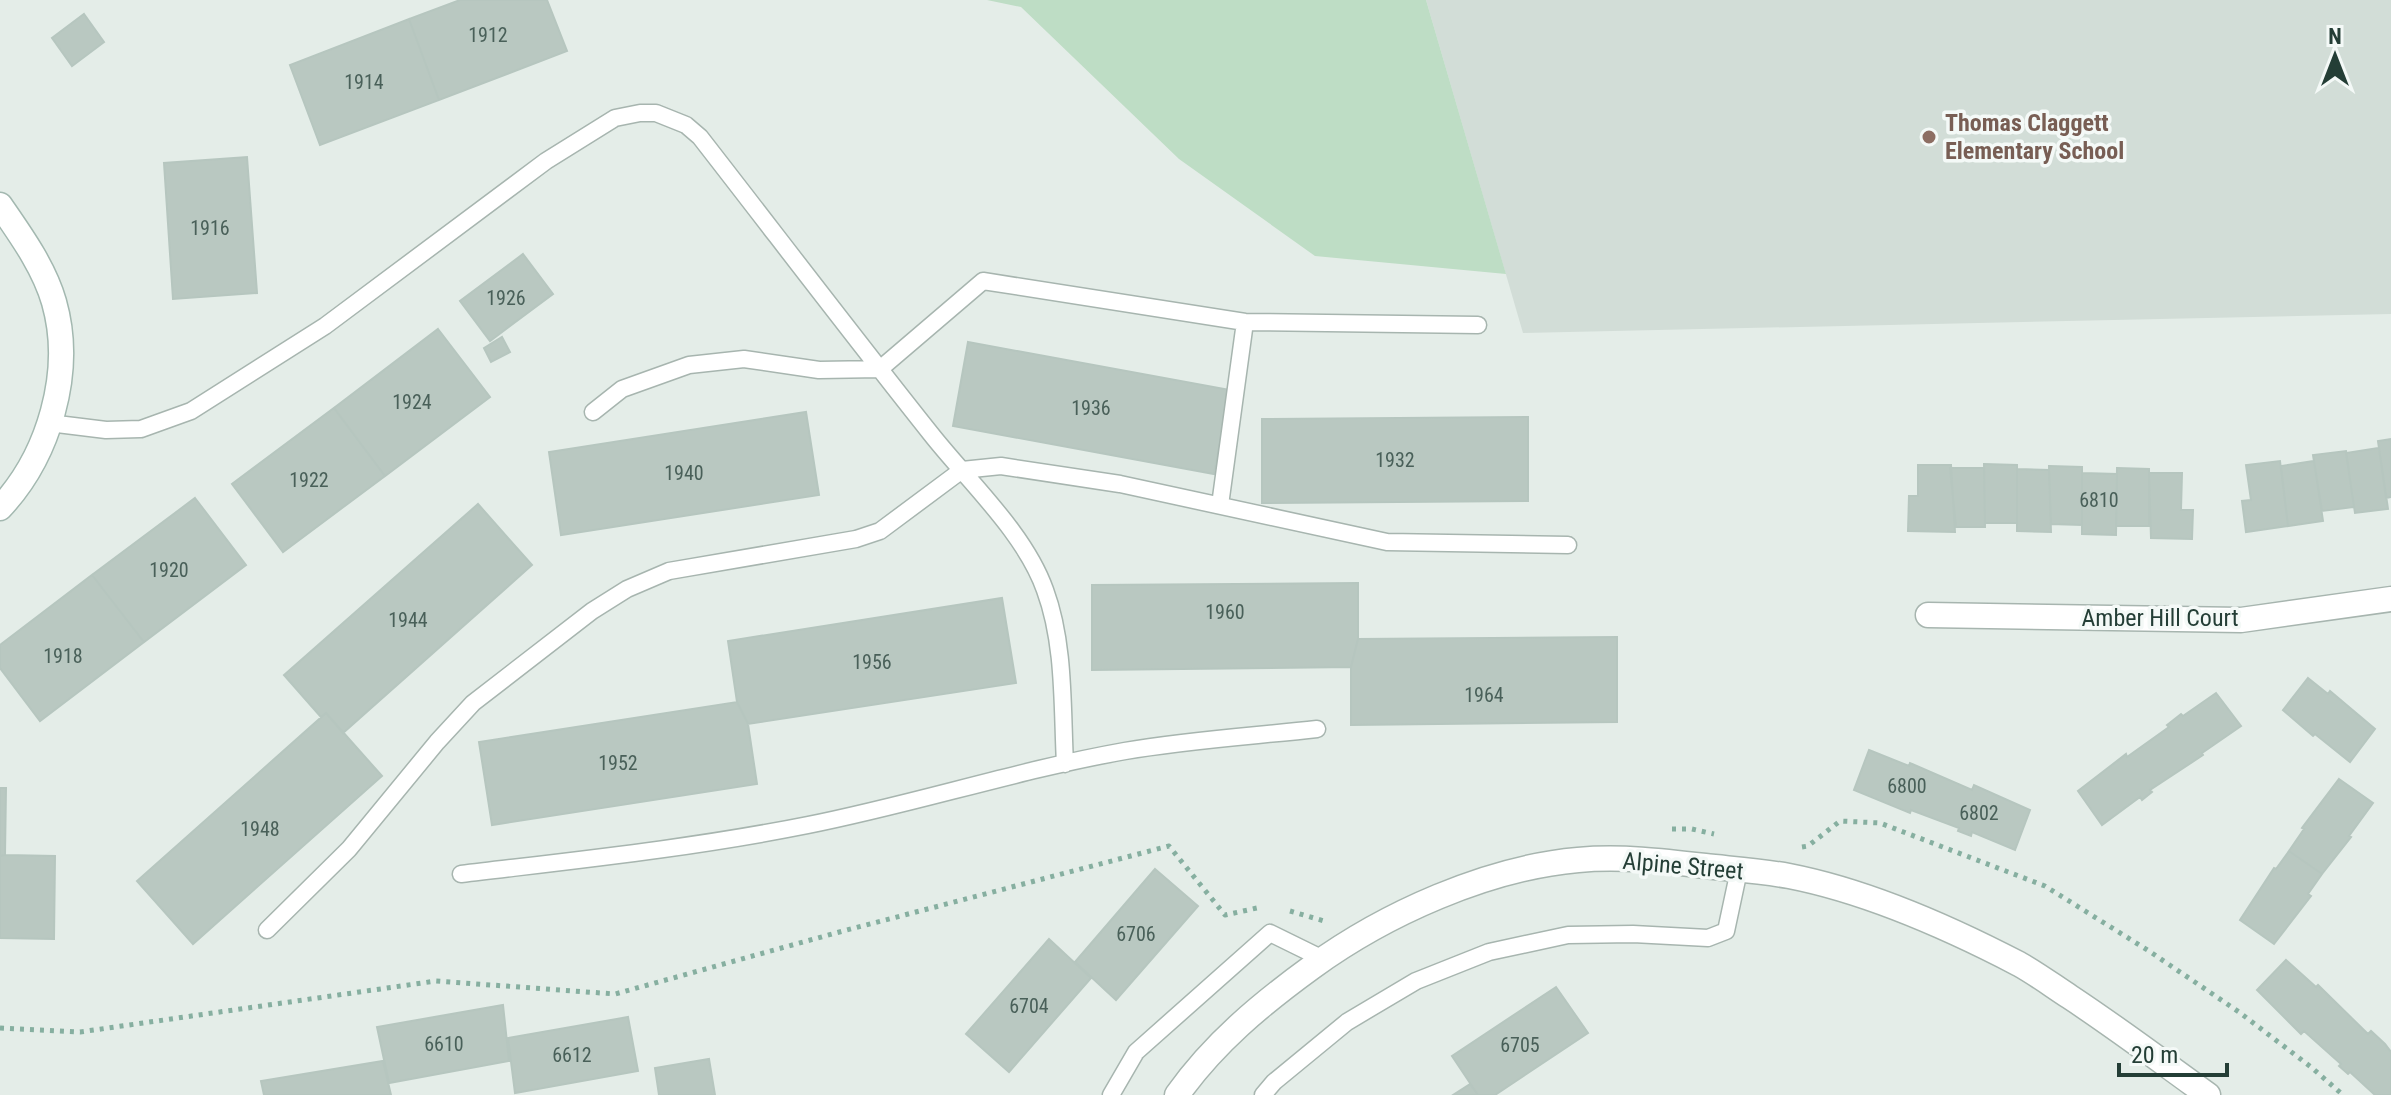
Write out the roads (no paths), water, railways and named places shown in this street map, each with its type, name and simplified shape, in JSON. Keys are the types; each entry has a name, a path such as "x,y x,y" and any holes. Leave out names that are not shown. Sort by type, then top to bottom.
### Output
{"street":[{"path":"0,205 35,261 54,299 60,359 55,404 43,444 17,490 0,508"},
{"name":"Amber Hill Court","path":"1928,615 2241,620 2391,599"},
{"name":"Alpine Street","path":"1177,1095 1194,1071 1230,1032 1277,992 1323,959 1399,913 1480,882 1528,868 1579,860 1655,860 1739,870 1788,876 1857,894 2021,965 2112,1025 2208,1095"}],"lane":[{"path":"49,423 106,430 141,429 191,411 325,326 546,161 615,118 656,113 686,125 700,137 1013,535 1038,573 1053,622 1060,670 1065,764"},
{"path":"593,412 622,389 689,365 744,359 819,370 880,369 983,281 1245,322 1478,325"},
{"path":"1220,505 1245,322"},
{"path":"267,930 349,849 473,703 615,596 669,571 856,539 880,531 962,470 1001,466 1120,484 1387,542 1568,545"},
{"path":"461,874 689,846 808,825 1127,751 1317,729"},
{"path":"1263,1095 1274,1082 1347,1022 1416,981 1489,952 1568,935 1708,938 1726,931 1739,870"},
{"path":"1111,1095 1136,1052 1270,933 1323,959"}],"place":[{"name":"Thomas Claggett Elementary School","path":"1929,137"}]}
